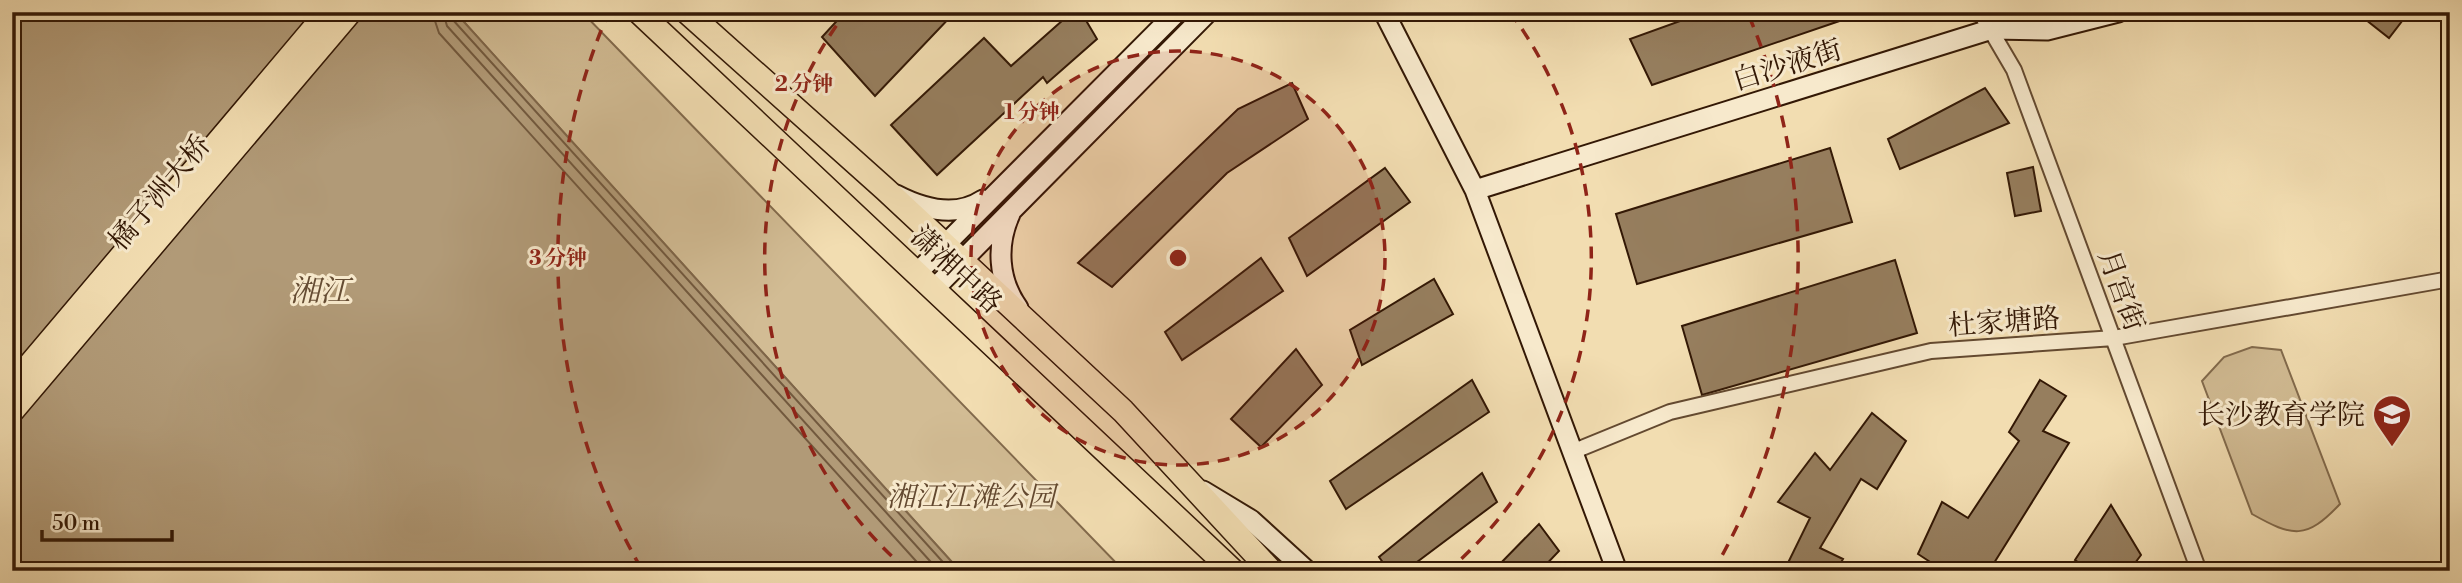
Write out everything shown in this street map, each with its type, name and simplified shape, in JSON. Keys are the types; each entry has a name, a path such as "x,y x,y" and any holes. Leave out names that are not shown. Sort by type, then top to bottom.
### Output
{"main road":[{"name":"橘子洲大桥","path":"12,386 328,12"},
{"name":"橘子洲大桥","path":"12,411 350,12"},
{"name":"潇湘中路","path":"639,12 1233,571"},
{"name":"潇湘中路","path":"687,12 885,189 1123,411 1271,571"}],"street":[{"path":"934,289 953,252 1007,183 1177,12"},
{"path":"917,272 953,252 1019,201 1208,12"},
{"path":"1384,12 1475,190 1617,571"},
{"name":"月宫街","path":"1980,12 2014,70 2199,571"},
{"name":"白沙液街","path":"1475,190 1992,29 2047,30 2118,12"},
{"path":"885,189 915,205 956,210 976,205 1007,183"},
{"path":"1019,201 1004,229 1001,266 1006,286 1027,320"},
{"name":"杜家塘路","path":"1572,452 1670,412 1931,351 2114,338 2450,279"},
{"path":"1195,486 1251,520 1307,571"},
{"path":"1203,541 1220,571"}],"green space":[{"name":"湘江江滩公园","path":"455,12 582,12 1124,571 960,571"},
{"path":"2252,347 2281,350 2340,504 2318,524 2308,529 2289,530 2252,514 2202,381 2224,357"}],"water":[{"name":"湘江","path":"12,12 455,12 960,571 12,571"}],"building":[{"path":"845,12 955,12 875,96 822,37"},
{"path":"1072,12 1081,12 1097,39 1047,83 1043,77 937,175 891,125 984,38 1011,66"},
{"path":"1705,12 1856,12 1857,15 1652,85 1630,39"},
{"path":"2356,12 2409,12 2389,38"},
{"path":"1292,83 1308,119 1227,173 1112,287 1078,263 1238,109"},
{"path":"1985,88 2009,123 1900,169 1888,139"},
{"path":"1830,148 1852,222 1637,284 1616,214"},
{"path":"2033,167 2041,211 2015,216 2007,173"},
{"path":"1385,168 1410,202 1307,276 1289,238"},
{"path":"1261,258 1283,291 1182,360 1165,332"},
{"path":"1895,260 1917,333 1702,395 1682,326"},
{"path":"1434,279 1453,314 1362,365 1350,330"},
{"path":"1296,349 1322,385 1261,447 1231,419"},
{"path":"1472,380 1489,412 1346,509 1330,481"},
{"path":"2040,380 2066,396 2043,431 2069,443 1989,571 1944,571 1918,554 1942,502 1968,518 2019,441 2009,432"},
{"path":"1872,413 1906,441 1877,489 1861,479 1820,548 1843,559 1836,571 1784,571 1810,518 1778,502 1815,453 1830,470"},
{"path":"1482,473 1497,502 1405,571 1389,571 1379,557"},
{"path":"2111,505 2141,555 2129,571 2090,571 2075,560"},
{"path":"1539,524 1559,551 1540,571 1493,571"}],"place":[{"name":"长沙教育学院","path":"2392,448"}]}
